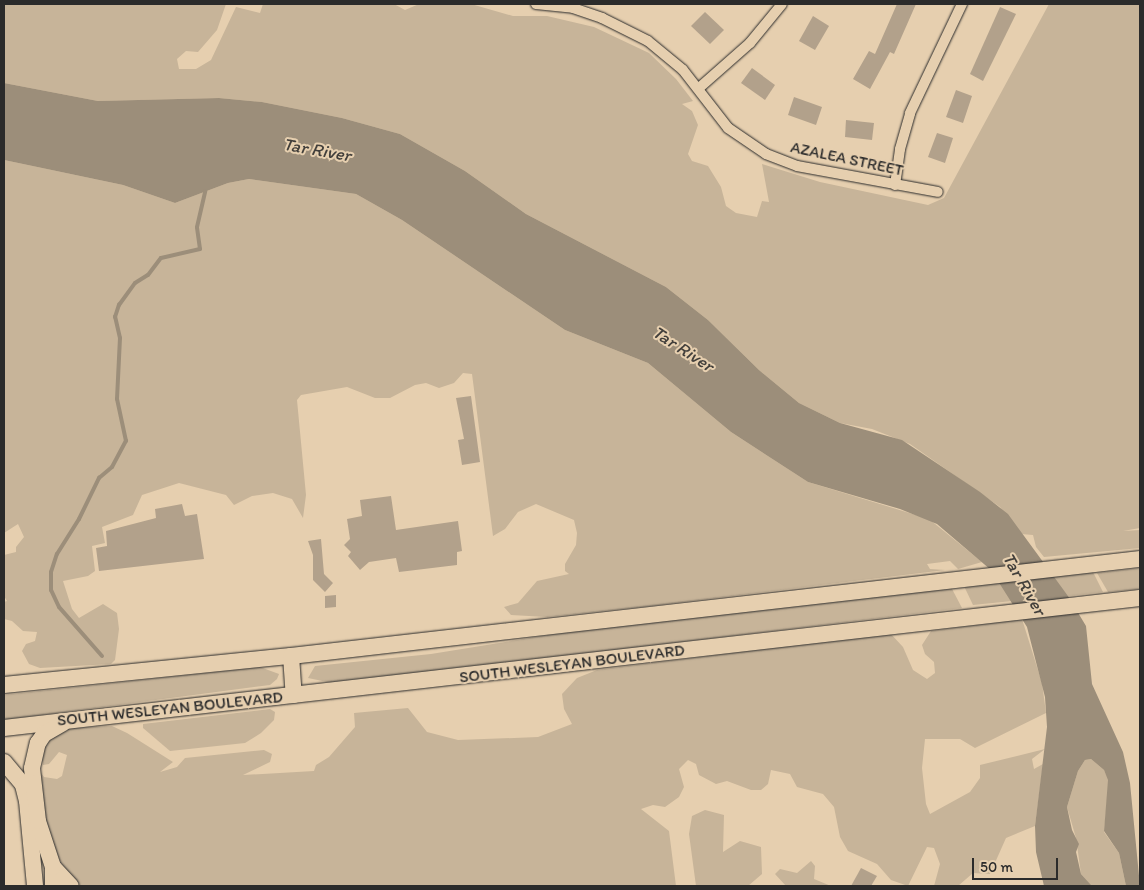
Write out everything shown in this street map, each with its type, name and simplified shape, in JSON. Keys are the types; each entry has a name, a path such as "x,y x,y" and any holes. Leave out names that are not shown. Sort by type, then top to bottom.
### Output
{"highway":[{"path":"4,685 291,656 1140,559"},
{"name":"SOUTH WESLEYAN BOULEVARD","path":"4,728 969,616 1140,598"},
{"path":"291,656 294,695"},
{"path":"53,886 53,867 38,820 33,784 33,756 44,734 71,719"},
{"path":"4,762 23,786 35,861 35,886"},
{"path":"26,886 35,861"},
{"path":"53,867 71,886"}],"street":[{"name":"AZALEA STREET","path":"536,4 573,6 648,41 699,88 728,128 766,154 797,166 938,192"},
{"path":"699,88 750,44 782,4"},
{"path":"895,185 900,148 910,113 962,4"}],"shaded area":[{"path":"4,4 226,4 217,30 198,52 186,51 177,59 179,69 196,69 211,60 236,7 260,13 263,4 394,4 405,10 419,4 471,4 513,16 547,16 594,27 649,53 676,79 693,101 682,104 692,111 698,125 688,154 692,161 708,166 721,187 726,206 736,213 757,217 762,201 769,202 762,164 820,182 928,205 944,198 1049,4 1140,4 1140,528 1123,531 1140,530 1140,548 1044,557 1036,547 1033,535 1021,534 1000,507 910,444 872,429 840,423 799,403 759,370 708,320 666,287 526,214 465,171 400,134 342,118 262,102 219,98 98,101 4,83"},
{"path":"4,160 123,185 175,203 228,183 249,179 356,194 402,220 565,330 648,363 731,432 808,482 929,519 982,562 958,569 950,561 927,564 930,569 945,570 650,606 547,617 511,615 504,607 518,603 537,581 569,574 565,571 565,564 576,545 577,533 574,520 536,504 518,512 505,529 493,536 472,374 463,373 454,383 439,388 426,383 415,385 390,398 375,398 347,387 301,395 297,400 306,495 303,518 292,499 273,493 252,496 234,505 226,495 179,483 142,495 133,515 102,527 105,543 92,546 95,571 88,576 63,581 72,609 79,618 103,604 117,613 119,629 115,660 111,664 40,668 29,664 22,651 26,644 35,641 37,632 23,631 12,621 4,619 4,602 7,601 4,596 4,555 16,552 16,547 24,537 18,524 4,533"},
{"path":"1140,568 1140,589 1108,592 1097,573"},
{"path":"1093,572 1103,592 1068,596 1051,576"},
{"path":"1001,582 1012,601 973,605 964,586"},
{"path":"951,587 962,608 337,684 308,678 315,666 431,654 579,630"},
{"path":"1022,619 1042,683 1046,713 975,748 960,739 925,739 922,768 926,804 930,814 970,792 980,778 980,765 1045,749 1032,759 1034,769 1043,764 1035,826 1006,838 990,874 973,873 958,886 934,886 940,864 934,848 927,847 908,886 891,880 877,864 848,851 840,837 834,807 823,794 797,787 790,774 771,770 768,784 761,790 751,790 727,781 716,784 699,775 696,764 688,760 679,769 684,787 679,797 665,807 653,805 641,809 669,831 676,886 81,886 64,869 45,829 38,769 44,777 57,779 62,776 67,755 59,752 49,764 43,765 40,748 59,732 73,728 112,726 127,733 173,762 160,772 177,767 185,758 264,750 272,754 270,762 243,775 314,771 316,765 329,757 355,727 354,713 408,708 427,732 458,740 538,737 572,724 564,709 562,694 577,678 597,670 890,633 903,647 913,670 927,679 935,673 934,662 925,654 922,645 931,631"},
{"path":"260,667 279,674 277,679 270,685 4,720 4,695"},
{"path":"270,709 275,712 274,720 261,733 245,743 170,751 143,728 143,724"},
{"path":"1091,759 1104,770 1109,780 1104,832 1119,853 1126,886 1092,886 1081,874 1076,838 1067,807 1078,771 1085,760"},
{"path":"705,810 724,815 723,852 740,841 761,847 762,874 748,886 696,886 689,834 692,816"},
{"path":"811,861 815,866 814,879 831,886 786,886 775,874 780,869 797,873"}],"water":[{"name":"Tar River","path":"4,83 98,101 219,98 262,102 342,118 400,134 465,171 526,214 666,287 708,320 759,370 799,403 840,423 902,440 980,492 1008,514 1068,596 1086,626 1092,684 1123,752 1130,783 1140,886 1126,886 1119,853 1104,831 1108,780 1104,770 1091,759 1085,760 1078,771 1067,807 1072,830 1079,844 1076,852 1081,874 1092,886 1044,886 1036,852 1035,826 1047,727 1045,697 1027,627 991,570 937,524 900,509 808,482 731,432 648,363 565,330 402,220 356,194 249,179 228,183 175,203 123,185 4,160"}],"building":[{"path":"897,4 916,4 894,54 890,52 870,89 853,79 869,51 875,54"},
{"path":"1000,7 1016,14 983,81 970,74"},
{"path":"705,12 724,30 710,44 691,26"},
{"path":"813,16 829,26 815,50 799,41"},
{"path":"752,68 775,85 765,100 741,83"},
{"path":"956,90 972,96 963,123 946,117"},
{"path":"794,97 822,107 816,125 788,115"},
{"path":"846,120 874,123 872,140 845,137"},
{"path":"937,133 953,138 945,163 928,157"},
{"path":"471,396 480,462 462,465 458,440 464,439 456,398"},
{"path":"391,496 396,530 458,521 462,551 457,552 457,565 399,572 396,558 369,562 360,570 348,556 351,552 344,545 350,539 347,519 362,516 360,500"},
{"path":"182,504 185,516 197,514 204,559 99,571 96,548 107,546 106,531 156,518 155,509"},
{"path":"321,539 324,574 333,583 325,592 313,580 313,555 308,541"},
{"path":"336,595 336,607 325,608 325,596"},
{"path":"861,868 877,876 871,886 851,886"}],"waterway":[{"path":"102,656 59,607 51,590 51,572 57,554 79,519 99,478 112,467 126,441 117,399 120,338 115,317 119,305 135,283 148,275 161,258 200,249 197,227 205,191"}]}
